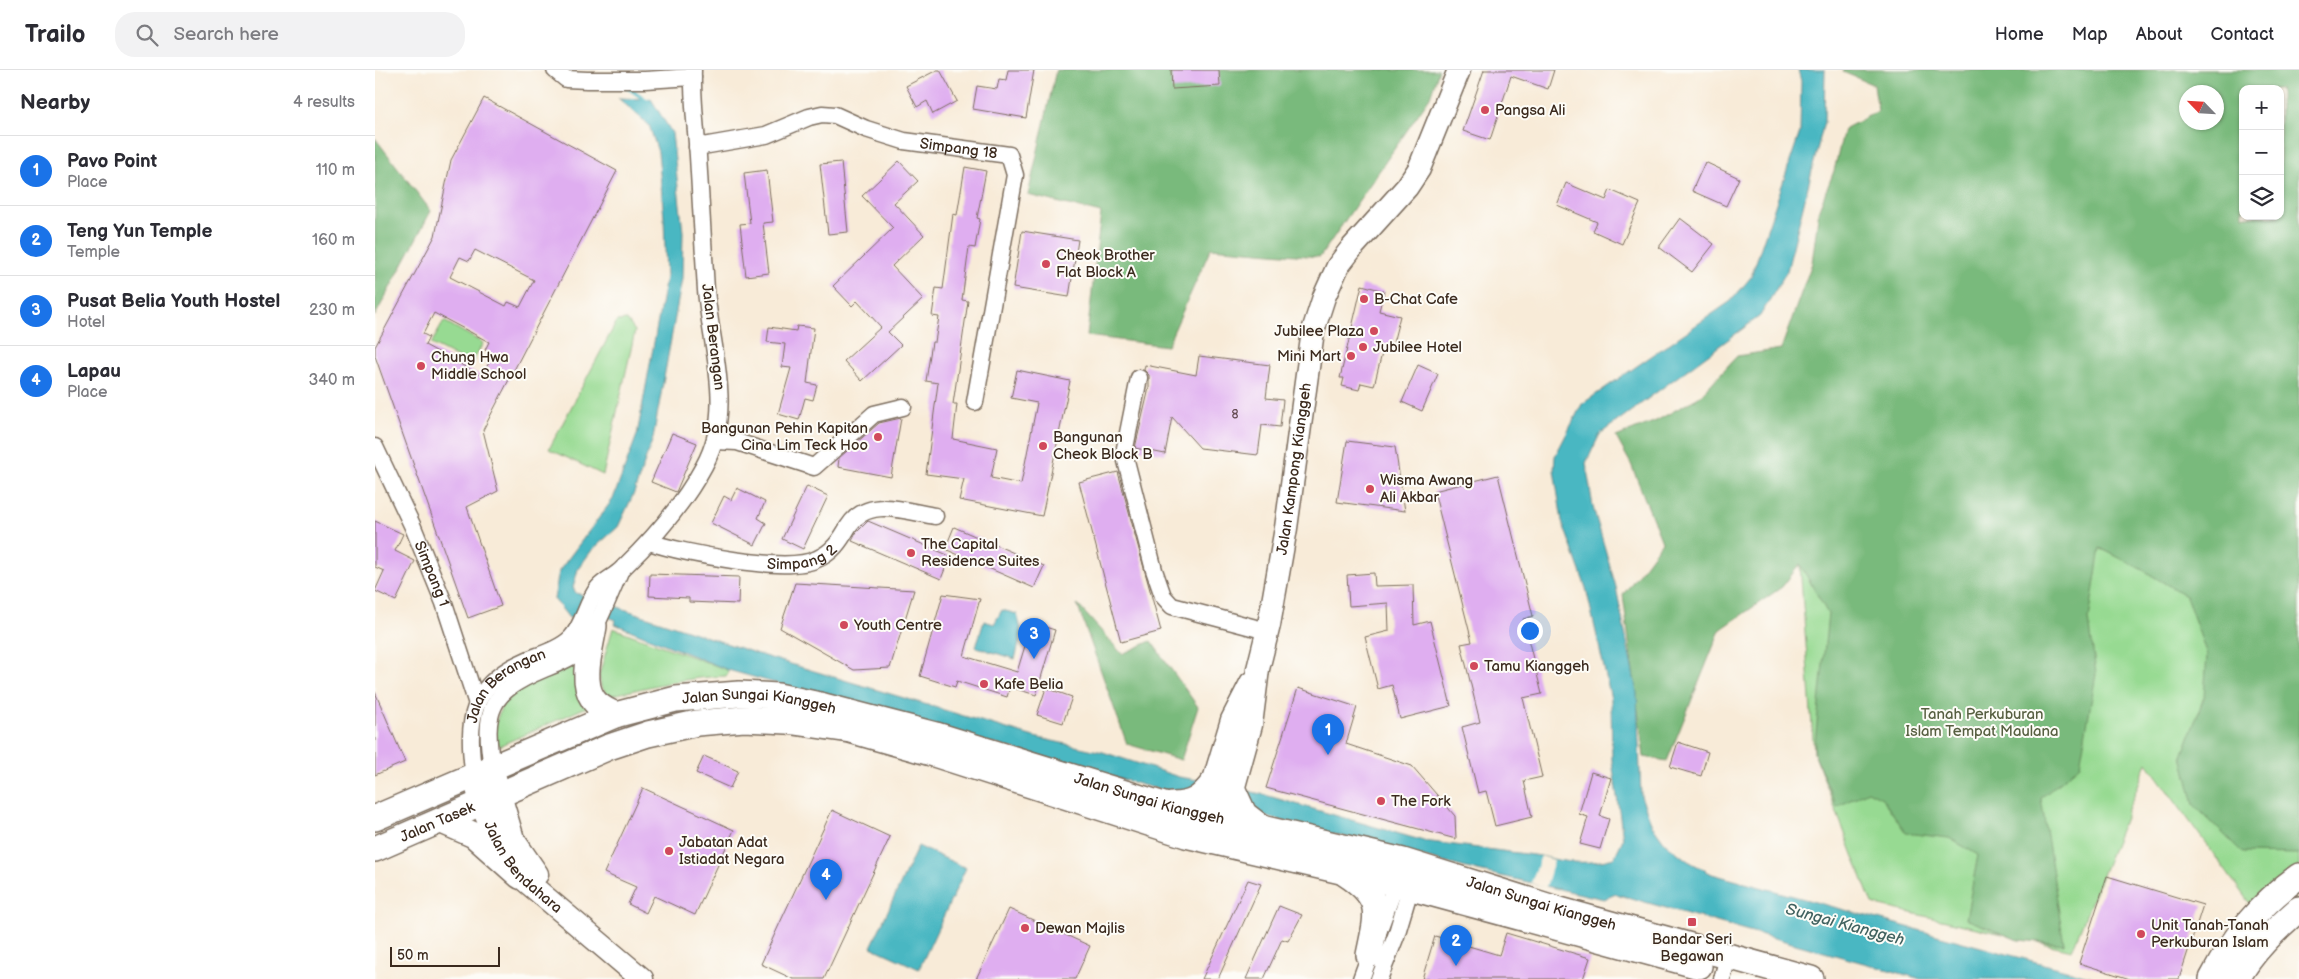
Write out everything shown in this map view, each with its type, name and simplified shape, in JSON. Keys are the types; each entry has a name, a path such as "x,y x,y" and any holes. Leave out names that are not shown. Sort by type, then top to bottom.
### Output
{"main road":[{"name":"Jalan Kampong Kianggeh","path":"1208,840 1220,797 1251,725 1258,669 1286,528 1313,331 1324,298 1338,266 1351,249 1407,188 1419,169 1459,70"},
{"path":"588,623 588,687 593,699 602,708 615,715"},
{"name":"Jalan Sungai Kianggeh","path":"483,772 615,715 676,699 739,694 778,696 825,706 936,735 1167,806 1184,805 1220,797 1262,828 1407,874 1560,910 1733,972 1811,979"},
{"name":"Jalan Sungai Kianggeh","path":"490,799 609,747 648,734 697,723 744,719 787,721 850,730 931,752 1208,840 1339,870 1407,874"},
{"name":"Jalan Bendahara","path":"483,772 504,854 520,876 642,979"},
{"name":"Jalan Tasek","path":"375,818 483,772"},
{"name":"Jalan Bendahara","path":"490,799 524,857 574,920"},
{"name":"Jalan Tasek","path":"375,849 490,799"},
{"path":"442,820 475,834 520,876"},
{"path":"1339,870 1367,890 1374,902 1377,917 1369,955"},
{"path":"2212,979 2224,955 2247,922 2274,894 2299,876"},
{"path":"2238,976 2253,953 2271,933 2299,909"}],"street":[{"path":"555,70 566,79 587,80 645,80 666,74 693,74"},
{"name":"Jalan Berangan","path":"483,772 489,720 501,694 510,685 576,653 586,643 588,623 600,596 676,511 705,465 715,441 721,409 719,381 706,291 693,74"},
{"name":"Simpang 18","path":"697,147 766,135 809,117 822,114 835,115 874,132 904,141 1009,155 1015,175 975,402"},
{"path":"1139,378 1124,453 1154,570 1163,596 1172,606 1267,631"},
{"path":"715,441 737,442 814,467 874,414 903,408"},
{"name":"Simpang 1","path":"375,448 413,527 444,603 477,704"},
{"name":"Simpang 2","path":"649,542 679,551 740,561 786,564 806,563 817,560 836,547 851,523 861,512 873,507 935,516"},
{"name":"Jalan Berangan","path":"483,772 470,742 477,704 486,687 499,674 558,647 588,623"},
{"path":"1361,979 1369,955 1407,874"},
{"path":"1379,979 1396,936 1407,874"}],"green space":[{"path":"1056,70 1439,70 1430,97 1320,257 1211,248 1167,346 1087,336 1101,213 1028,195"},
{"path":"1844,70 2299,70 2299,854 2243,853 2194,805 2182,756 2204,697 2207,655 2186,596 2141,569 2100,548 2089,619 2096,674 2080,765 2041,798 2064,944 2018,940 1966,919 1978,855 1949,838 1906,833 1882,798 1868,791 1837,807 1814,753 1828,614 1800,564 1782,587 1720,630 1667,761 1644,757 1623,595 1662,542 1631,464 1616,437 1656,421 1699,397 1737,356 1781,349 1812,263 1819,209 1834,171 1844,129 1878,111 1874,85 1843,72"},
{"path":"375,138 431,211 375,316"},
{"path":"627,320 635,331 603,475 549,449 617,321"},
{"path":"444,321 483,343 471,365 431,344"},
{"name":"Tanah Perkuburan Islam Tempat Maulana","path":"2099,548 2299,632 2299,866 2250,904 2147,763 2072,950 1872,904 1814,753 1800,564"},
{"path":"1077,604 1122,654 1151,641 1198,707 1181,760 1127,744"},
{"path":"613,628 728,670 727,676 682,680 609,696 601,687 599,675"},
{"path":"586,653 589,706 499,746 493,730 506,694"}],"water":[{"name":"Sungai Kianggeh","path":"1798,70 1825,70 1824,122 1787,271 1760,316 1600,434 1586,463 1593,507 1616,587 1637,693 1641,796 1652,825 1665,843 1688,861 1712,874 2099,979 1921,979 1616,894 1604,899 1478,871 1146,786 728,670 615,624 616,620 608,617 569,618 554,599 559,571 613,499 637,435 666,277 664,218 658,152 649,125 618,98 651,99 672,133 683,232 682,279 653,438 634,493 618,527 592,550 578,569 573,588 576,593 764,656 1034,737 1103,752 1179,777 1211,782 1265,795 1424,841 1541,856 1568,862 1596,862 1614,858 1623,839 1612,761 1611,699 1586,588 1562,521 1554,470 1555,456 1582,404 1731,301 1751,277 1800,132 1801,81"},
{"path":"1002,610 1017,614 1022,633 1015,659 976,647 984,621 994,624"},
{"path":"918,846 966,868 919,969 871,947"}],"pier":[{"path":"1541,856 1554,860 1546,887 1531,883"}],"building":[{"path":"940,70 957,101 933,114 927,101 917,107 906,86"},
{"path":"1008,70 1034,70 1026,118 973,109 977,86 997,89 999,79 1006,80"},
{"path":"1171,70 1219,70 1220,86 1172,89"},
{"name":"Pangsa Ali","path":"1484,70 1554,70 1548,89 1511,76 1490,140 1463,131"},
{"name":"Chung Hwa Middle School","path":"484,98 617,171 483,430 498,491 467,507 501,606 468,618 375,356 375,347 435,236 451,160","holes":["475,250 534,280 520,307 508,302 506,306 450,277 460,257 469,261","434,313 489,342 485,350 493,355 482,376 425,345 429,337 423,334"]},
{"path":"899,161 918,181 894,203 924,235 892,266 923,299 888,332 901,345 862,381 844,361 881,327 857,301 852,306 833,286 893,228 862,196"},
{"path":"841,162 848,232 828,234 820,164"},
{"path":"1705,162 1739,178 1726,206 1692,191"},
{"path":"965,167 986,171 977,218 980,219 975,248 969,247 962,300 968,301 953,404 957,404 953,439 997,448 991,478 1021,484 1037,403 1011,398 1017,370 1070,381 1042,516 959,500 964,479 926,474 938,383 926,381 932,342 935,342 939,317 932,316 936,288 943,289 953,214 957,215"},
{"path":"767,170 773,222 763,223 769,273 746,276 740,224 750,223 744,173"},
{"path":"1566,183 1606,200 1610,190 1640,203 1622,244 1593,231 1597,222 1557,205"},
{"path":"1680,218 1714,244 1692,272 1659,247"},
{"name":"Cheok Brother Flat Block A","path":"1022,231 1078,240 1069,297 1013,288"},
{"name":"Jubilee Plaza","path":"1362,285 1384,291 1379,311 1400,316 1392,347 1384,345 1374,386 1361,383 1359,390 1342,386 1344,378 1340,378"},
{"path":"797,326 814,328 807,383 817,385 813,400 805,398 799,420 778,414 791,368 782,367 785,344 767,342 769,327 796,331"},
{"path":"1199,356 1270,365 1266,398 1283,400 1280,427 1262,425 1258,455 1200,448 1172,417 1165,454 1135,448 1149,388 1149,375 1144,370 1145,365 1196,375"},
{"path":"1418,365 1438,374 1422,411 1402,402"},
{"name":"Bangunan Pehin Kapitan Cina Lim Teck Hoo","path":"901,418 891,477 838,467 839,458 879,423"},
{"path":"672,433 697,443 676,492 651,482"},
{"name":"Wisma Awang Ali Akbar","path":"1347,441 1395,447 1405,511 1337,502"},
{"path":"1118,472 1161,631 1121,642 1079,482"},
{"path":"1498,475 1533,616 1523,619 1542,694 1523,698 1542,777 1524,781 1532,817 1495,826 1486,791 1478,793 1462,727 1480,722 1461,644 1472,642 1434,491"},
{"path":"807,486 828,496 803,549 782,539"},
{"path":"737,488 765,502 758,518 766,523 755,545 711,523 724,496 731,500"},
{"path":"375,521 403,534 395,551 415,561 396,601 375,591 384,571 375,567"},
{"path":"868,521 950,556 941,579 852,541 856,533"},
{"path":"954,527 1044,566 1034,588 945,549"},
{"path":"1374,573 1375,586 1413,585 1414,625 1430,621 1451,706 1400,719 1392,685 1378,689 1365,637 1389,631 1388,603 1349,606 1347,575"},
{"path":"650,574 739,577 738,604 689,602 689,598 649,596"},
{"path":"795,583 914,590 890,668 854,670 780,628"},
{"path":"943,594 980,599 964,656 1017,672 1032,623 1055,630 1036,695 1010,687 1007,697 957,681 955,687 920,676"},
{"path":"1046,688 1072,697 1063,723 1037,715"},
{"path":"1298,688 1357,707 1346,744 1412,766 1455,816 1456,839 1266,788"},
{"path":"375,692 405,762 375,775"},
{"path":"1678,742 1708,752 1701,776 1670,767"},
{"path":"704,756 738,771 730,788 696,773"},
{"path":"1591,772 1611,778 1600,816 1609,819 1600,849 1580,844 1588,817 1579,814"},
{"name":"Jabatan Adat Istiadat Negara","path":"643,788 734,830 695,915 654,896 646,913 628,904 636,887 604,873"},
{"path":"832,810 890,837 824,979 793,979 761,964"},
{"name":"Unit Tanah-Tanah Perkuburan Islam","path":"2107,876 2203,905 2179,979 2130,979 2079,963"},
{"path":"1248,880 1261,884 1218,979 1202,979"},
{"path":"1279,906 1302,915 1288,941 1282,939 1264,979 1246,979"},
{"name":"Dewan Majlis","path":"1009,909 1090,946 1075,979 976,979"},
{"path":"1506,933 1590,958 1583,979 1422,979 1435,936 1499,955"}],"waterway":[{"path":"624,85 649,102"}],"place":[{"name":"Pangsa Ali","path":"1485,110"},
{"name":"Cheok Brother Flat Block A","path":"1046,264"},
{"name":"B-Chat Cafe","path":"1364,299"},
{"name":"Jubilee Plaza","path":"1374,331"},
{"name":"Jubilee Hotel","path":"1363,347"},
{"name":"Mini Mart","path":"1351,356"},
{"name":"Chung Hwa Middle School","path":"421,366"},
{"name":"Bangunan Pehin Kapitan Cina Lim Teck Hoo","path":"878,437"},
{"name":"Bangunan Cheok Block B","path":"1043,446"},
{"name":"Wisma Awang Ali Akbar","path":"1370,489"},
{"name":"The Capital Residence Suites","path":"911,553"},
{"name":"Youth Centre","path":"844,625"},
{"name":"Pusat Belia Youth Hostel","path":"1034,659"},
{"name":"Tamu Kianggeh","path":"1474,666"},
{"name":"Kafe Belia","path":"984,684"},
{"name":"Pavo Point","path":"1328,755"},
{"name":"The Fork","path":"1381,801"},
{"name":"Jabatan Adat Istiadat Negara","path":"669,851"},
{"name":"Lapau","path":"826,900"},
{"name":"Bandar Seri Begawan","path":"1692,922"},
{"name":"Dewan Majlis","path":"1025,928"},
{"name":"Unit Tanah-Tanah Perkuburan Islam","path":"2141,934"},
{"name":"Teng Yun Temple","path":"1456,966"}]}
